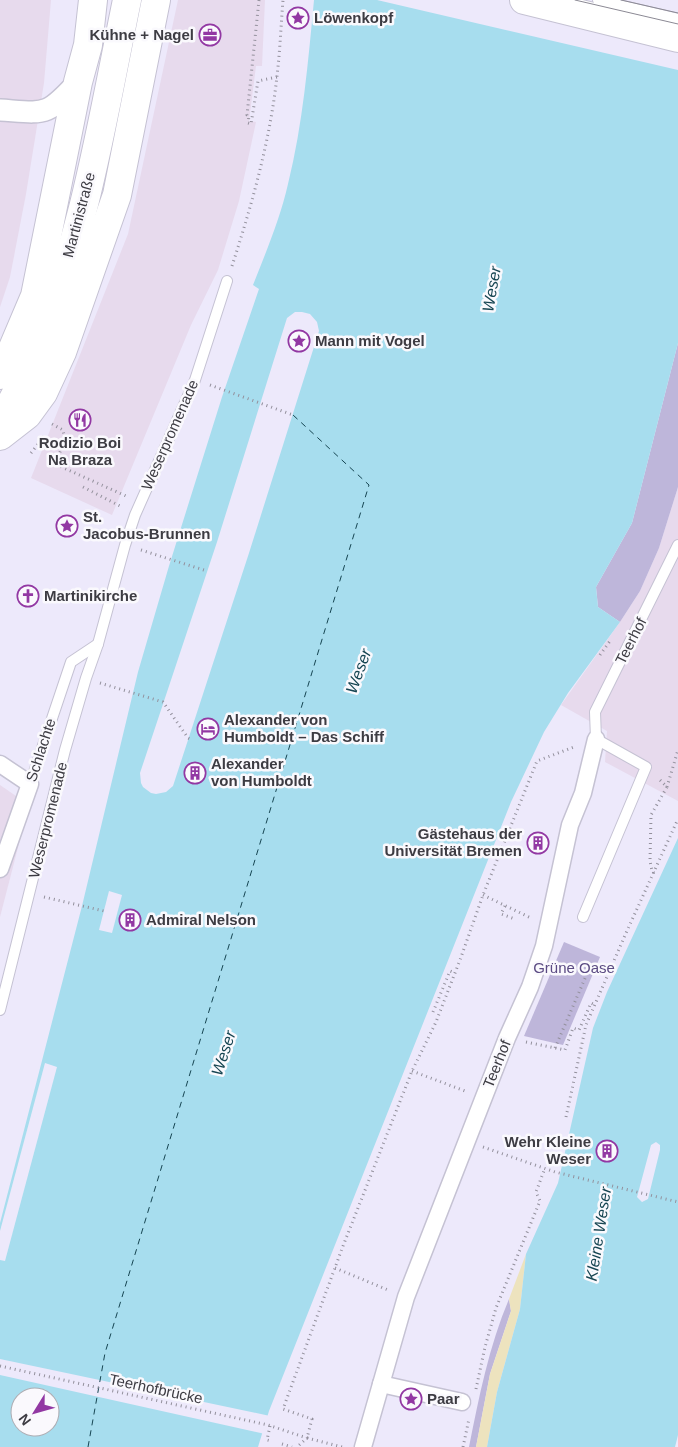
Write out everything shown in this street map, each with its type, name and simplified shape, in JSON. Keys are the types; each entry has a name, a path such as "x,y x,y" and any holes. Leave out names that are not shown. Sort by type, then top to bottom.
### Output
{"main road":[{"path":"0,375 35,296 78,82 88,45 93,0"},
{"name":"Martinistraße","path":"0,419 25,376 48,321 64,273 84,202 100,133 127,0"},
{"path":"0,436 27,415 43,393 62,352 117,195 156,0"},
{"path":"524,0 678,38"}],"street":[{"path":"0,110 41,112 53,108 78,82"},
{"name":"Teerhof","path":"363,1447 406,1297 507,1038 530,987 544,946 570,826 583,793 596,739"},
{"path":"0,764 30,784"},
{"name":"Schlachte","path":"0,869 30,784"},
{"path":"381,1384 469,1404"}],"lane":[{"path":"598,0 678,19"},
{"name":"Weserpromenade","path":"0,1010 66,750 135,515 195,380 227,281"},
{"name":"Teerhof","path":"596,739 595,712 678,545"},
{"name":"Schlachte","path":"30,784 71,662 98,644"},
{"path":"583,917 646,767 596,739"}],"path":[{"path":"259,0 247,115 249,116 248,123 251,124 252,121 258,81 277,77"},
{"path":"227,281 251,207 265,150 277,77 283,0"},
{"path":"207,384 293,415"},
{"path":"52,424 63,430 65,440 55,464 120,493"},
{"path":"31,453 49,430"},
{"path":"84,487 116,503"},
{"path":"154,554 207,571"},
{"path":"100,683 163,702 190,739"},
{"path":"297,1447 307,1438 312,1419 283,1409 335,1268 412,1071 436,1022 483,895 537,761 596,739"},
{"path":"654,873 650,861 651,815 667,788 678,750"},
{"path":"646,767 667,788"},
{"path":"566,1117 586,1025 678,819"},
{"path":"483,895 547,926"},
{"path":"49,898 104,911"},
{"path":"505,906 502,914 515,919"},
{"path":"433,1012 450,971 455,973"},
{"path":"555,1048 586,976"},
{"path":"507,1038 565,1050 573,1028 579,1030 591,1003 595,1005"},
{"path":"412,1071 484,1098"},
{"path":"466,1142 555,1172 678,1202"},
{"path":"463,1447 469,1404 496,1308 540,1200 536,1192 545,1168"},
{"path":"335,1268 406,1297"},
{"name":"Teerhofbrücke","path":"0,1366 269,1426 342,1447"},
{"path":"269,1426 267,1440 271,1441"},
{"path":"282,1444 292,1447"}],"shaded area":[{"path":"0,0 51,0 44,83 26,194 10,277 0,307"},
{"path":"178,0 265,0 262,66 256,66 249,121 256,122 239,201 218,270 191,325 112,515 31,478 128,234"},
{"path":"678,487 678,801 605,762 607,731 561,705 640,591 659,548"},
{"path":"0,785 29,805 0,917"}],"green space":[{"path":"678,343 678,487 659,548 640,591 620,622 598,607 596,587 632,523"},
{"name":"Grüne Oase","path":"564,942 600,957 563,1045 524,1036"},
{"path":"509,1299 511,1311 490,1374 476,1447 469,1447 490,1353"}],"sand":[{"path":"526,1254 520,1309 497,1392 487,1447 476,1447 490,1374 511,1311 509,1299"}],"water":[{"name":"Weser","path":"314,0 678,0 678,343 632,523 596,587 598,607 620,622 568,693 544,732 511,802 269,1411 258,1447 0,1447 0,1223 82,906 138,672 222,397 259,289 253,285 285,197 301,116"},
{"name":"Kleine Weser","path":"678,838 678,1435 675,1447 487,1447 497,1392 520,1309 526,1254 558,1183 593,1028 607,992","holes":["656,1142 660,1145 648,1199 642,1202 637,1197 651,1145"]}],"pier":[{"path":"377,0 678,0 678,70"},
{"path":"295,312 310,314 317,322 319,331 173,786 166,792 151,793 143,787 140,773 217,542 287,318"},
{"path":"109,891 122,895 112,933 99,930"},
{"path":"45,1063 57,1067 5,1261 0,1260 0,1231"},
{"path":"0,1359 270,1416 265,1434 0,1375"}],"ferry route":[{"path":"88,1447 105,1353 369,485 293,415"}],"tram line":[{"path":"575,0 678,24"},
{"path":"621,0 678,13"}],"place":[{"name":"Löwenkopf","path":"298,18"},
{"name":"Kühne + Nagel","path":"210,35"},
{"name":"Mann mit Vogel","path":"299,341"},
{"name":"Rodizio Boi Na Braza","path":"80,420"},
{"name":"St. Jacobus-Brunnen","path":"67,526"},
{"name":"Martinikirche","path":"28,596"},
{"name":"Alexander von Humboldt – Das Schiff","path":"208,729"},
{"name":"Alexander von Humboldt","path":"195,773"},
{"name":"Gästehaus der Universität Bremen","path":"538,843"},
{"name":"Admiral Nelson","path":"130,920"},
{"name":"Wehr Kleine Weser","path":"607,1151"},
{"name":"Paar","path":"411,1399"}]}
